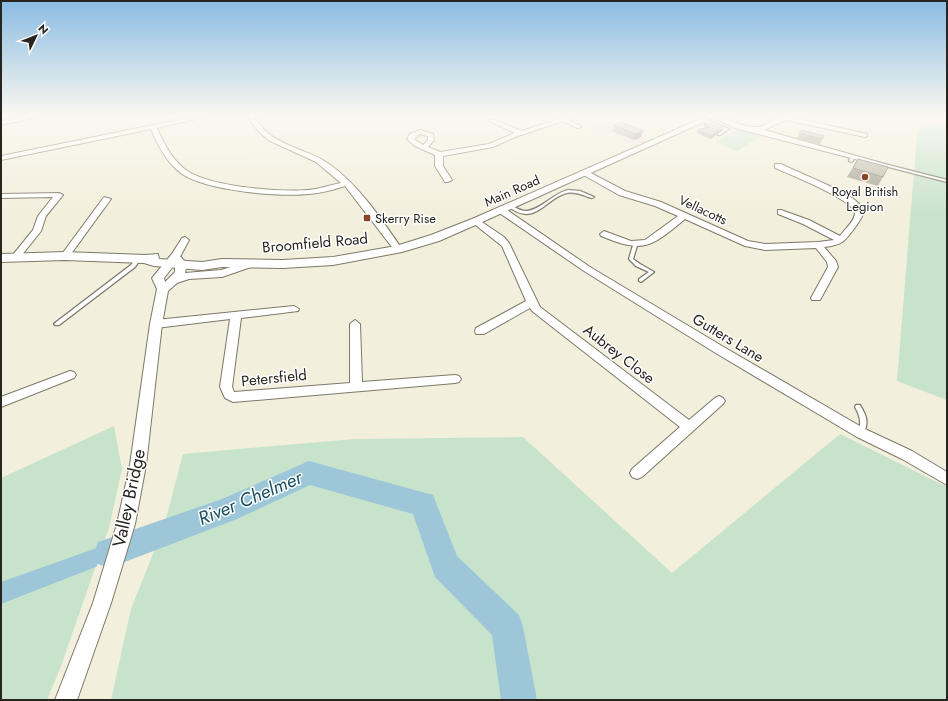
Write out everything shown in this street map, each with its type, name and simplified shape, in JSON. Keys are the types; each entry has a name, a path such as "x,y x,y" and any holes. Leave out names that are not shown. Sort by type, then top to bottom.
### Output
{"main road":[{"name":"Main Road","path":"476,221 638,149"},
{"name":"Broomfield Road","path":"1,258 65,256 142,258 154,262 175,262 202,266 222,263 250,264 333,261 398,249 435,238 476,221"}],"street":[{"path":"1,158 47,149"},
{"path":"162,149 167,156 185,172 198,178 244,187 291,193 319,191 345,184"},
{"path":"290,149 326,166 345,184 378,222 398,249"},
{"path":"426,149 439,154 473,149"},
{"path":"818,149 852,159 874,162"},
{"path":"439,154 439,166 448,180"},
{"path":"778,166 840,195 856,205 859,212 858,218 841,240 806,222 781,212"},
{"name":"Vellacotts","path":"584,173 622,192 658,204 737,240 755,246 818,245 834,243 841,240"},
{"path":"1,196 59,195 42,216 37,231 15,258"},
{"path":"65,256 107,199"},
{"name":"Gutters Lane","path":"505,208 635,299 861,434 907,455 947,479"},
{"path":"604,234 635,246 650,242 684,216"},
{"name":"Aubrey Close","path":"476,221 501,239 506,245 531,304 541,314 688,428"},
{"path":"175,280 182,267 175,262 185,240"},
{"path":"816,298 833,267 831,261 818,245"},
{"name":"Valley Bridge","path":"66,700 102,603 126,524 138,465 156,324 163,289 158,278 175,262"},
{"path":"163,289 175,280 188,276 222,273 250,264"},
{"path":"480,332 531,304"},
{"path":"156,324 294,309"},
{"name":"Petersfield","path":"236,316 226,387 229,395 239,398 305,390 455,379"},
{"path":"355,324 356,387"},
{"path":"1,402 70,375"},
{"path":"637,474 719,401"}],"lane":[{"path":"874,162 947,181"},
{"path":"505,208 520,212 533,211 565,192 572,191 592,197"},
{"path":"635,246 631,258 638,265 652,272 641,280"},
{"path":"57,324 142,258"},
{"path":"858,407 864,417 865,425 861,434"}],"green space":[{"path":"731,149 741,149 737,151"},
{"path":"916,149 947,149 947,400 897,381"},
{"path":"114,426 122,469 109,528 61,666 47,700 1,700 1,478"},
{"path":"840,434 947,487 947,700 111,700 131,609 164,526 183,454 354,439 523,437 672,573"}],"water":[{"path":"139,533 134,552 1,604 1,582"}],"pier":[{"path":"140,531 134,555 96,569 104,544"}],"building":[{"path":"858,159 888,167 883,177 853,168"}],"waterway":[{"name":"River Chelmer","path":"109,553 227,510 309,473 423,504 446,566 507,627 519,700"}],"place":[{"name":"Royal British Legion","path":"865,177"},
{"name":"Skerry Rise","path":"367,218"}]}
